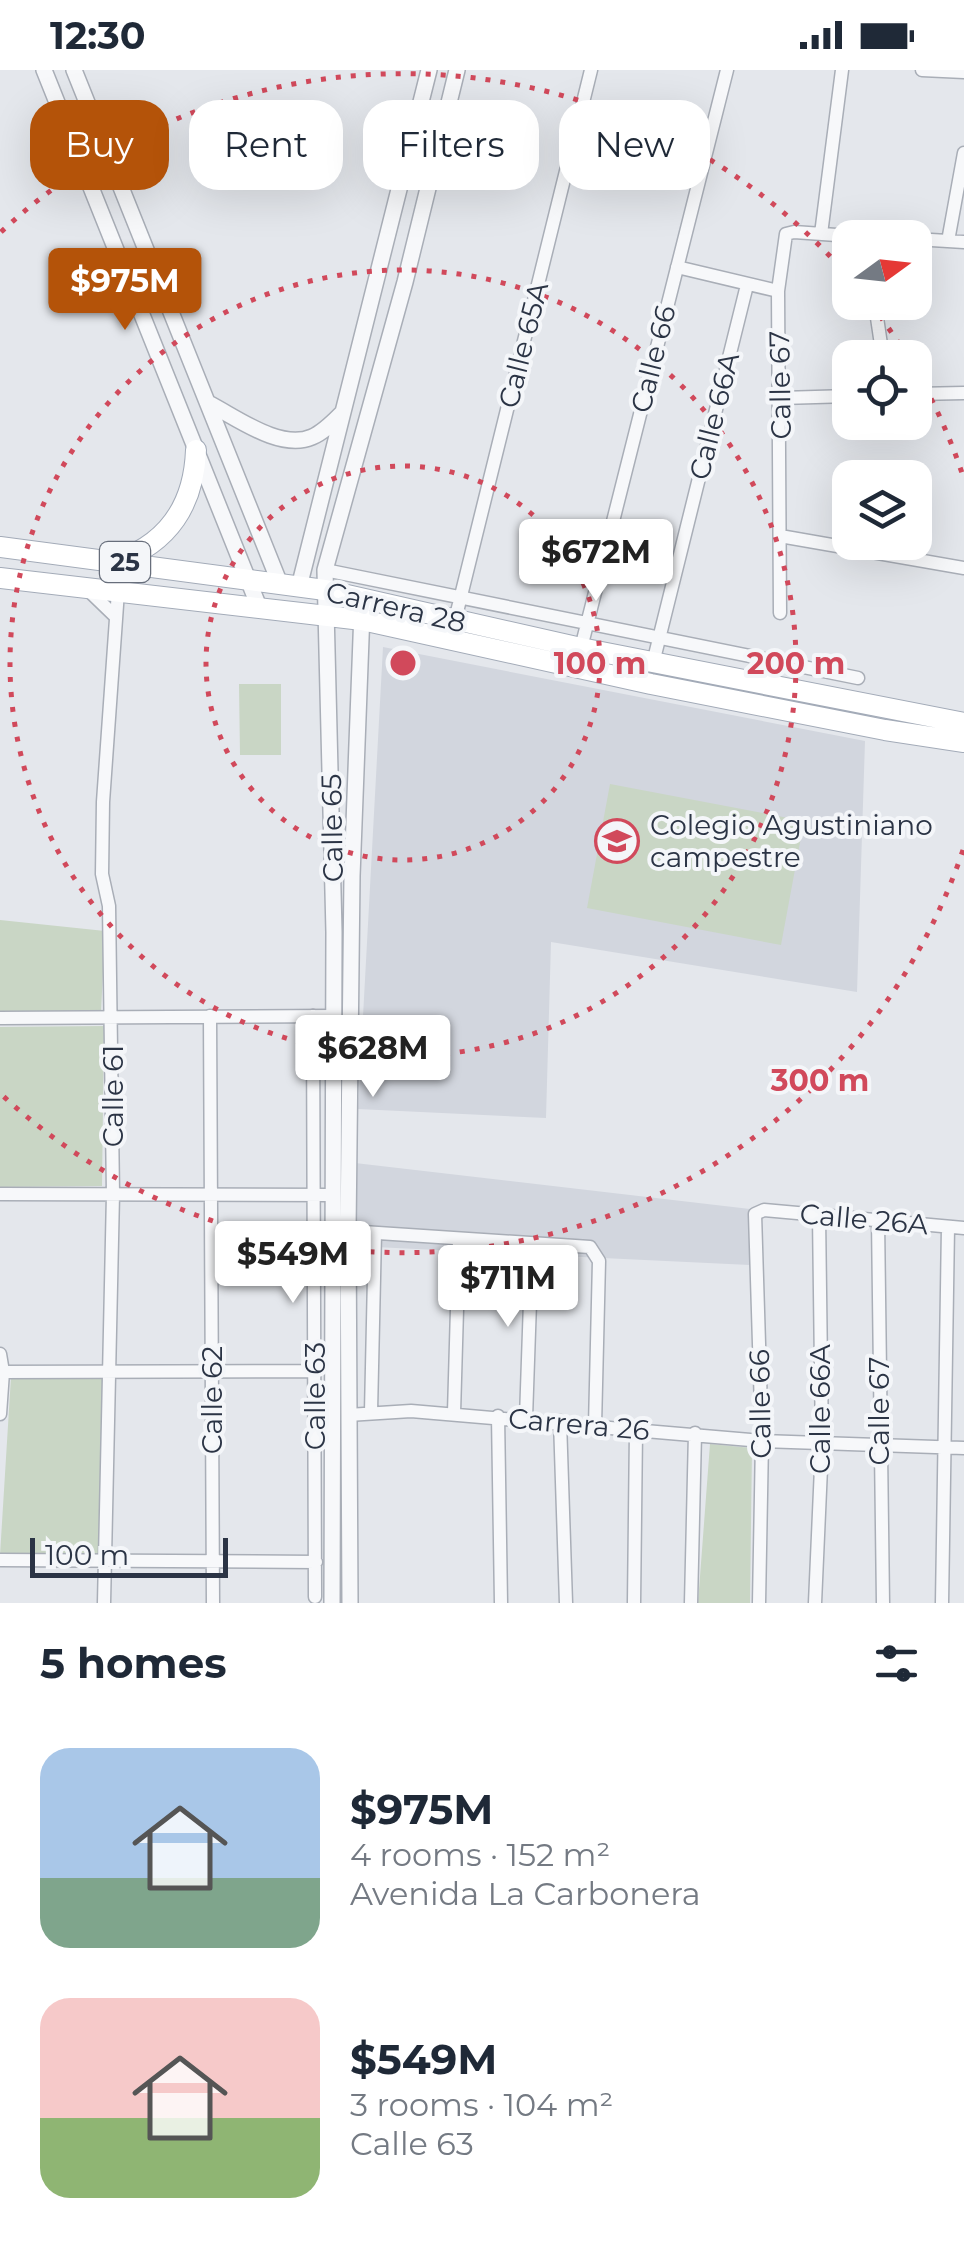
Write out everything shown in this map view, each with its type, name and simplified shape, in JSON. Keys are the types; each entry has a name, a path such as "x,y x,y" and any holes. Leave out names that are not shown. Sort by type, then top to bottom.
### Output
{"main road":[{"path":"117,561 147,548 172,526 188,498 196,450"},
{"name":"Carrera 28","path":"0,547 290,585 325,580 363,597 458,610 580,648 964,723"},
{"name":"Carrera 28","path":"0,578 362,620 670,688 964,742"}],"street":[{"path":"44,70 259,606"},
{"path":"74,70 208,404 290,585"},
{"path":"290,585 343,412 430,70"},
{"name":"Calle 65","path":"332,1603 334,1016 325,580 458,70"},
{"name":"Calle 65A","path":"458,610 591,70"},
{"name":"Calle 66","path":"580,648 727,70"},
{"path":"832,235 821,234 842,70"},
{"path":"922,70 964,72"},
{"path":"948,241 964,153"},
{"name":"Calle 67","path":"780,614 778,291 786,234 821,234"},
{"path":"932,240 964,242"},
{"path":"677,267 778,291"},
{"name":"Calle 66A","path":"653,663 747,285"},
{"path":"932,394 964,393"},
{"path":"781,398 832,397"},
{"path":"208,404 270,435 298,441 312,437 343,412"},
{"path":"780,536 964,568"},
{"path":"325,580 458,610 586,624 858,678"},
{"path":"86,588 116,617"},
{"name":"Calle 61","path":"104,1602 113,1194 110,918 102,874 103,802 118,591"},
{"name":"Calle 65","path":"350,1603 348,1231 352,876 363,597"},
{"name":"Calle 62","path":"210,1016 213,1603"},
{"name":"Calle 63","path":"313,1016 315,1597"},
{"path":"0,1018 334,1016"},
{"path":"0,1194 332,1194"},
{"name":"Calle 66","path":"759,1603 762,1440 756,1214 764,1210"},
{"name":"Calle 26A","path":"764,1210 964,1228"},
{"name":"Calle 66A","path":"815,1603 822,1444 819,1214"},
{"name":"Calle 67","path":"878,1220 882,1603"},
{"path":"942,1603 948,1227"},
{"path":"348,1231 590,1247 599,1261 595,1426"},
{"path":"371,1412 375,1233"},
{"path":"454,1413 460,1240"},
{"path":"526,1418 532,1244"},
{"path":"0,1354 0,1414"},
{"path":"2,1372 315,1371"},
{"name":"Carrera 26","path":"348,1414 454,1413 762,1440 964,1448"},
{"path":"498,1416 501,1603"},
{"path":"560,1422 566,1603"},
{"path":"634,1603 636,1430"},
{"path":"691,1603 695,1434"},
{"path":"0,1560 316,1562"}],"shaded area":[{"name":"Colegio Agustiniano campestre","path":"383,647 865,741 857,992 551,942 546,1118 358,1109"},
{"path":"355,1163 750,1209 750,1265 354,1246"}],"green space":[{"path":"239,684 281,684 281,755 240,755"},
{"path":"610,784 804,821 781,945 587,908"},
{"path":"0,920 105,931 101,1012 0,1011"},
{"path":"104,1026 102,1186 0,1187 0,1027"},
{"path":"106,1376 103,1555 0,1555 11,1377"},
{"path":"710,1444 752,1448 750,1603 698,1603"}],"place":[{"name":"Colegio Agustiniano campestre","path":"617,841"}]}
